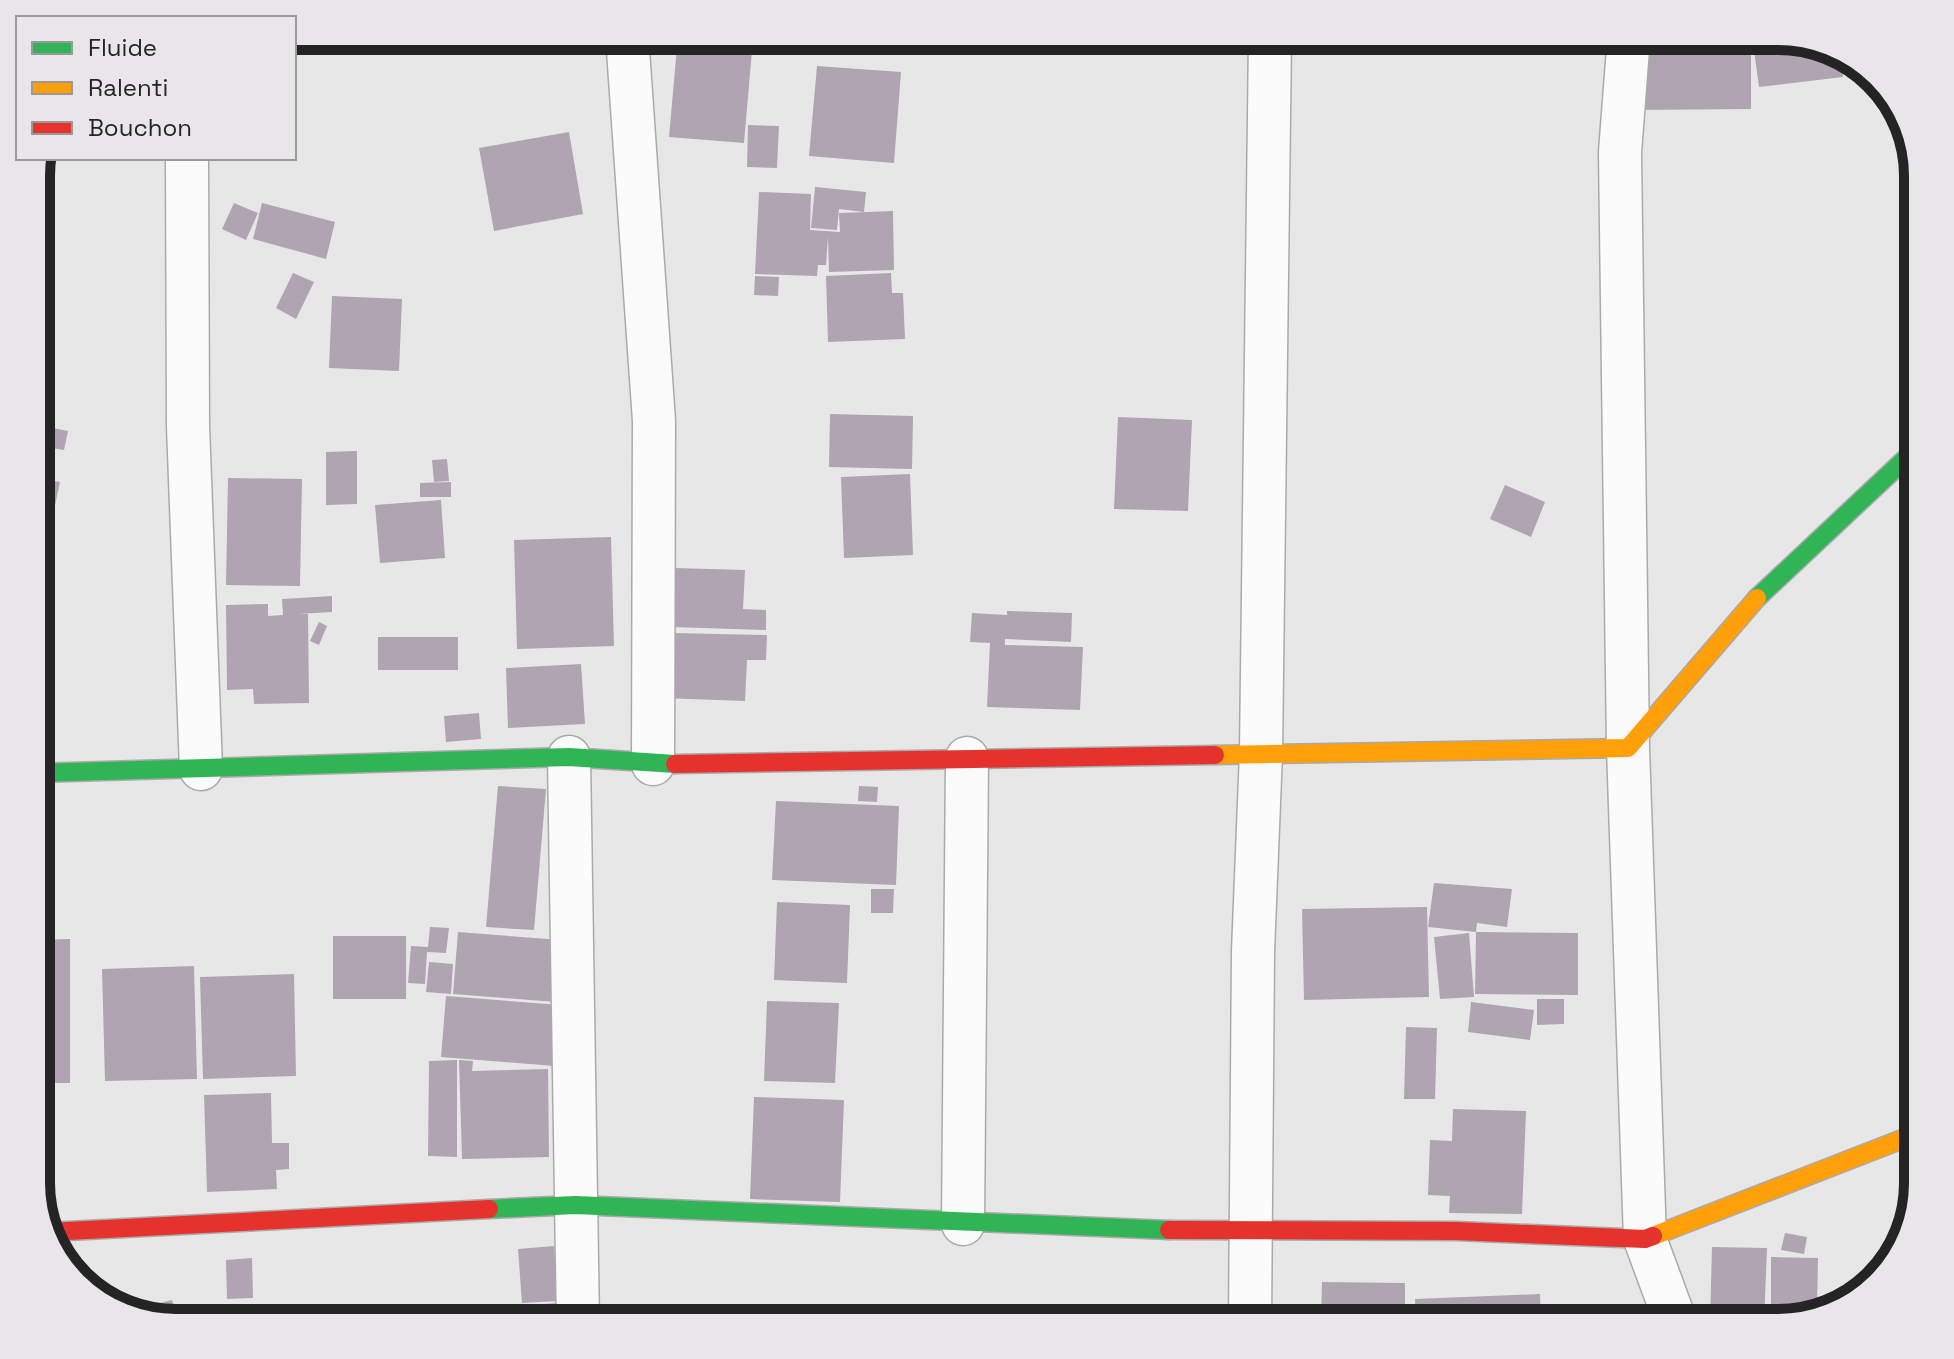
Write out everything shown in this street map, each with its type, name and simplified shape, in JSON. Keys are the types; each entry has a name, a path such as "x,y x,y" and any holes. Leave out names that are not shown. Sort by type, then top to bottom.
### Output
{"street":[{"path":"628,50 654,421 653,764"},
{"path":"1250,1309 1253,952 1261,753 1270,50"},
{"path":"1628,50 1620,152 1628,748 1645,1239 1671,1309"},
{"path":"187,160 188,426 201,769"},
{"path":"50,773 569,757 653,764 1628,748 1750,604 1904,460"},
{"path":"569,757 578,1309"},
{"path":"963,1224 967,758"},
{"path":"60,1231 575,1205 963,1224 1252,1233 1456,1231 1645,1239 1904,1138"}],"building":[{"path":"677,50 752,50 744,143 669,137"},
{"path":"1634,50 1751,50 1751,109 1635,110"},
{"path":"1754,50 1811,54 1842,68 1843,77 1759,87"},
{"path":"817,66 901,72 894,163 809,156"},
{"path":"748,125 779,126 777,168 747,167"},
{"path":"569,132 583,214 494,231 479,148"},
{"path":"815,187 866,192 864,212 839,209 837,230 811,228"},
{"path":"759,192 811,194 810,230 840,232 839,213 893,211 894,270 829,272 828,237 826,265 818,265 817,276 755,274"},
{"path":"234,203 258,213 246,240 222,229"},
{"path":"262,203 335,222 326,259 253,239"},
{"path":"293,273 314,282 296,319 276,308"},
{"path":"891,273 892,293 903,293 905,339 828,342 826,276"},
{"path":"755,276 779,277 778,296 754,295"},
{"path":"332,296 402,299 399,371 329,368"},
{"path":"830,414 913,416 912,469 829,467"},
{"path":"1118,417 1192,420 1188,511 1114,509"},
{"path":"50,427 68,431 64,450 50,448"},
{"path":"357,451 357,504 326,505 326,452"},
{"path":"447,459 449,481 434,482 432,460"},
{"path":"910,474 913,555 844,558 841,477"},
{"path":"228,478 302,479 300,586 226,585"},
{"path":"50,480 60,482 53,515 50,514"},
{"path":"451,482 451,497 420,497 420,483"},
{"path":"1505,485 1545,502 1531,537 1490,519"},
{"path":"441,500 445,558 380,563 375,505"},
{"path":"611,537 614,646 517,649 514,540"},
{"path":"674,568 745,570 743,609 766,610 766,630 672,627"},
{"path":"332,596 332,612 298,614 308,614 309,703 254,704 253,689 227,690 226,605 268,604 268,616 283,615 282,599"},
{"path":"1007,611 1072,613 1071,642 1005,639 1005,645 1083,647 1080,710 987,707 990,643 970,642 972,613 1007,615"},
{"path":"319,622 327,626 319,645 310,641"},
{"path":"673,633 767,635 766,660 747,660 745,701 662,698"},
{"path":"378,637 458,637 458,670 378,670"},
{"path":"581,664 585,724 508,728 506,668"},
{"path":"479,713 481,739 446,742 444,716"},
{"path":"498,786 546,789 534,930 486,927"},
{"path":"859,786 878,787 877,802 858,801"},
{"path":"776,801 899,806 896,885 772,880"},
{"path":"1434,883 1512,889 1507,927 1477,923 1476,932 1428,927"},
{"path":"871,889 894,889 893,913 871,913"},
{"path":"777,902 850,905 847,983 774,980"},
{"path":"1427,907 1429,997 1304,1000 1302,909"},
{"path":"430,927 449,928 446,953 427,952 425,984 408,983 411,946 428,947"},
{"path":"458,932 561,940 556,1002 453,994"},
{"path":"1476,932 1578,933 1578,995 1475,994"},
{"path":"1469,933 1474,997 1440,999 1434,937"},
{"path":"333,936 406,936 406,999 333,999"},
{"path":"70,939 70,1083 50,1083 50,940"},
{"path":"429,962 453,964 451,994 426,992"},
{"path":"194,966 197,1079 105,1081 102,969"},
{"path":"294,974 296,1076 203,1079 200,977"},
{"path":"446,996 560,1005 555,1066 441,1057"},
{"path":"1537,999 1564,999 1564,1024 1537,1025"},
{"path":"767,1001 839,1003 835,1083 764,1081"},
{"path":"1471,1002 1534,1010 1530,1040 1468,1032"},
{"path":"1406,1027 1437,1028 1435,1099 1404,1099"},
{"path":"457,1060 457,1157 428,1156 429,1061"},
{"path":"459,1060 473,1061 472,1071 548,1069 549,1157 462,1159"},
{"path":"271,1093 272,1143 289,1143 289,1169 276,1170 277,1189 207,1192 204,1095"},
{"path":"754,1097 844,1100 840,1202 750,1199"},
{"path":"1453,1109 1526,1111 1522,1214 1449,1213 1450,1196 1428,1195 1430,1140 1452,1141"},
{"path":"1785,1233 1807,1237 1804,1254 1781,1250"},
{"path":"554,1246 558,1301 522,1303 518,1249"},
{"path":"1712,1247 1767,1248 1765,1309 1710,1309"},
{"path":"1771,1257 1818,1258 1817,1303 1803,1307 1771,1309"},
{"path":"252,1258 253,1298 227,1299 226,1260"},
{"path":"1322,1282 1405,1283 1405,1309 1321,1309"},
{"path":"1540,1294 1541,1309 1415,1309 1415,1299"},
{"path":"172,1300 174,1309 159,1308 150,1306"},
{"path":"558,1303 559,1309 476,1309"},
{"path":"443,1305 443,1309 370,1309 370,1306"}],"traffic: fast":[{"path":"1757,598 1904,460"},
{"path":"50,773 569,757 675,764"},
{"path":"489,1209 575,1205 1169,1230"}],"traffic: slow":[{"path":"1215,755 1628,748 1757,598"},
{"path":"1653,1236 1904,1138"}],"traffic: jam":[{"path":"675,764 1215,755"},
{"path":"60,1231 489,1209"},
{"path":"1169,1230 1456,1231 1645,1239 1653,1236"}]}
